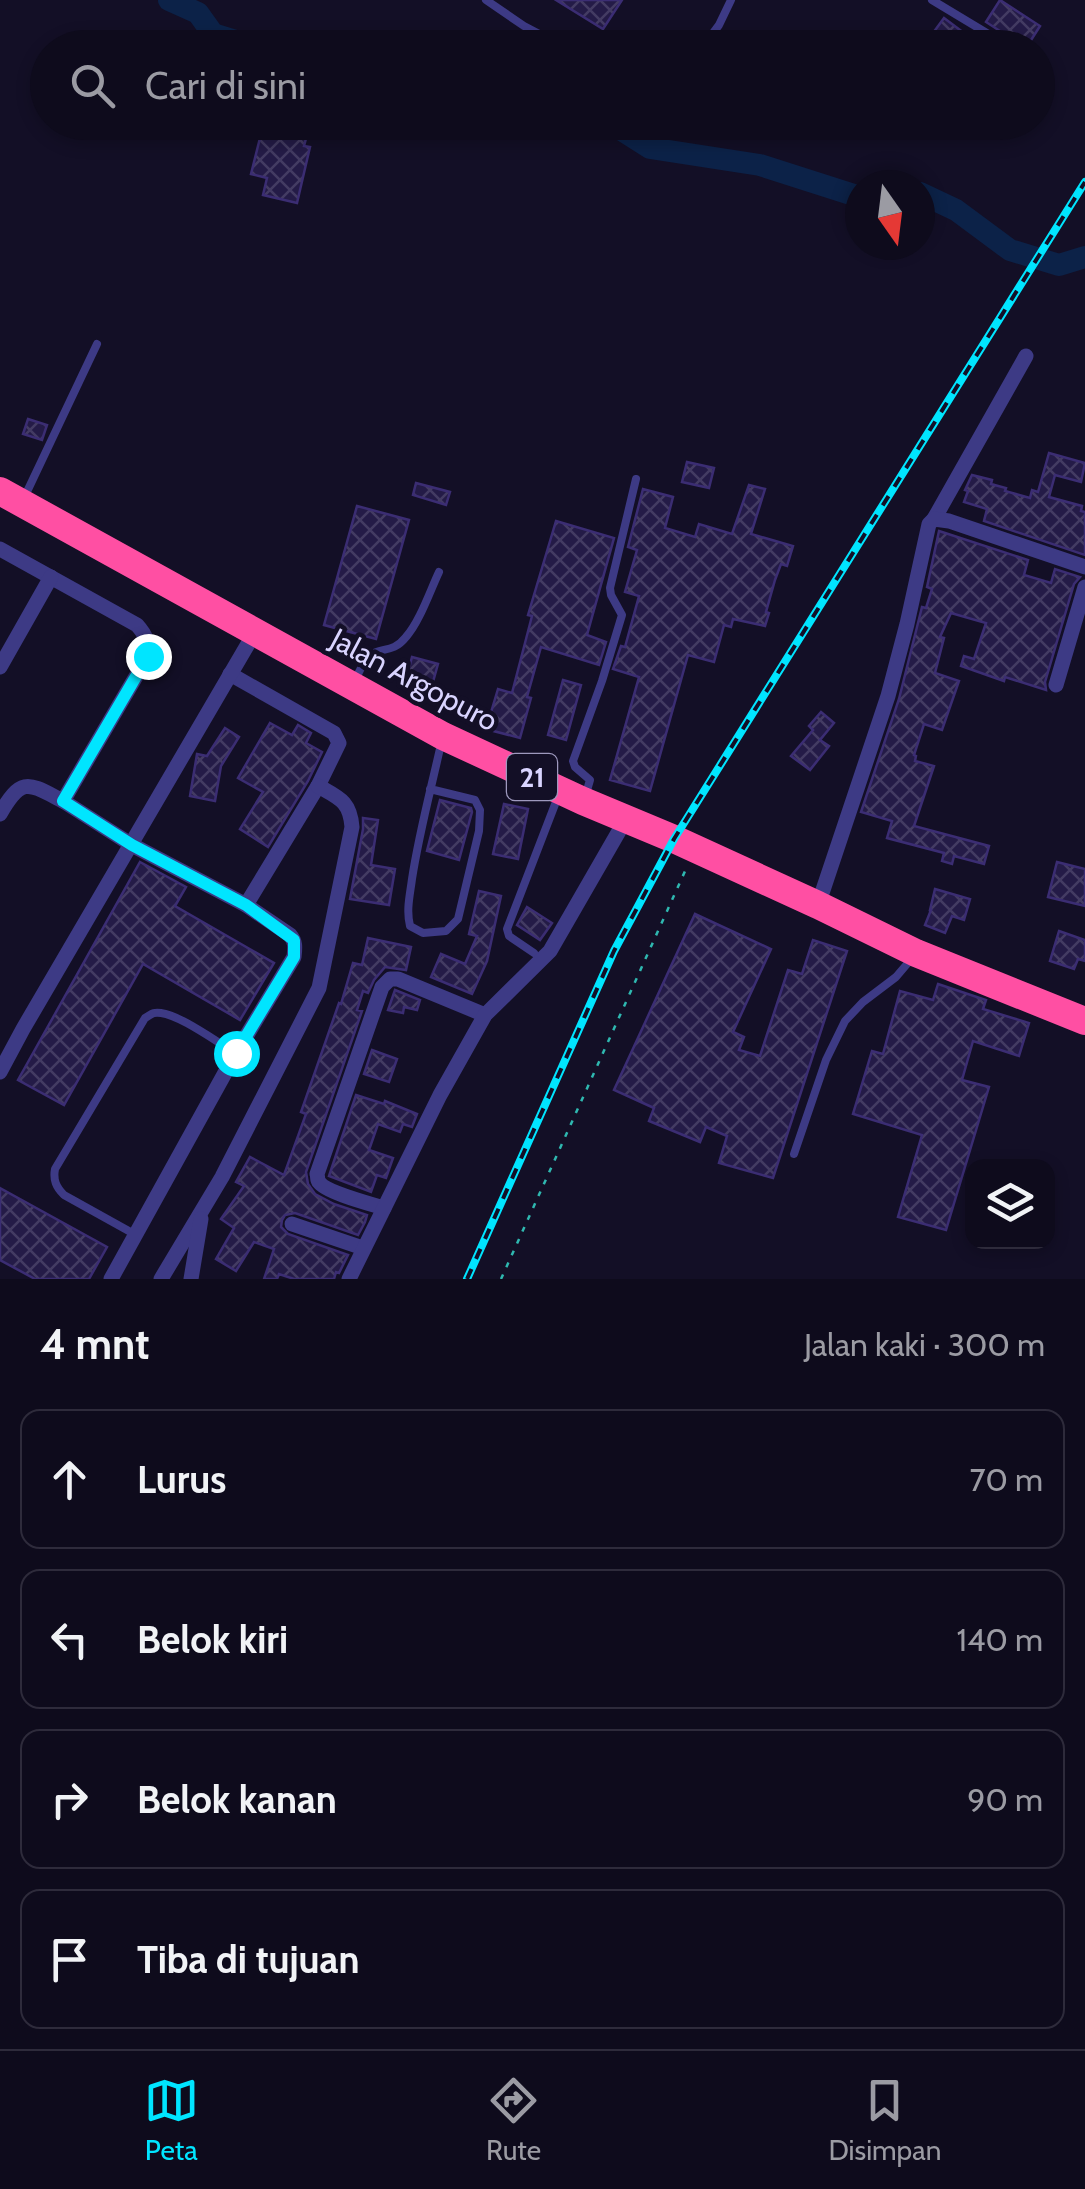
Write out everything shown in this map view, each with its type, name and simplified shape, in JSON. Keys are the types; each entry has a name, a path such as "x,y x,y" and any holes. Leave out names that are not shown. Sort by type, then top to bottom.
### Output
{"highway":[{"name":"Jalan Argopuro","path":"11,497 443,736 818,905 916,954 1085,1021"}],"street":[{"path":"818,905 888,696 929,524 1026,356"},
{"path":"934,520 1085,567"},
{"path":"0,549 137,625 149,645 148,656 63,801"},
{"path":"0,668 51,576"},
{"path":"1056,685 1085,587"},
{"path":"0,1072 255,632"},
{"path":"230,674 338,737 338,748 318,786 246,905"},
{"path":"0,814 11,795 32,786 246,905 294,940 294,957 111,1279"},
{"path":"161,1279 202,1213 318,988 352,816 345,802 318,786"},
{"path":"349,1279 440,1095 485,1015 550,951 626,819"},
{"path":"384,1208 332,1190 317,1180 382,987 390,979 398,979 485,1015"},
{"path":"190,1279 202,1213"},
{"path":"292,1224 363,1248"}],"lane":[{"path":"486,0 499,3 532,30"},
{"path":"715,30 731,0"},
{"path":"932,0 982,30"},
{"path":"11,497 98,344"},
{"path":"534,953 509,936 507,930 572,796 590,780 573,761 622,614 610,588 636,479"},
{"path":"354,686 368,656 396,646 410,633 439,572"},
{"path":"430,788 475,800 480,810 458,919 446,932 422,933 410,926 407,914 416,856 430,788 443,736"},
{"path":"794,1154 826,1060 846,1022 862,1002 896,977 916,954"},
{"path":"136,1236 64,1195 57,1188 54,1169 152,1014 174,1016 236,1053"}],"path":[{"path":"501,1279 695,850"}],"building":[{"path":"556,0 622,0 603,29"},
{"path":"1000,0 1040,26 1037,30 998,30 986,22"},
{"path":"944,18 960,30 935,30"},
{"path":"260,140 306,140 304,146 310,147 297,203 263,195 267,178 251,174"},
{"path":"28,419 47,425 42,440 23,434"},
{"path":"1049,453 1085,463 1081,482 1055,475 1049,497 1082,506 1085,555 984,521 987,509 964,502 972,475 1030,498 1032,490 1038,492"},
{"path":"687,462 714,468 709,488 682,482"},
{"path":"416,483 450,492 446,505 413,495"},
{"path":"749,485 765,489 751,534 793,546 787,566 781,564 775,580 765,626 733,619 731,627 724,625 714,662 688,655 650,791 610,780 639,677 613,669 621,646 625,647 639,596 625,592 637,550 628,547 643,489 673,497 665,528 695,537 699,524 732,534"},
{"path":"357,506 409,520 376,639 324,625"},
{"path":"556,521 614,538 587,635 606,642 599,665 541,647 520,738 486,729 498,689 512,693 532,616 528,615"},
{"path":"939,531 1028,560 1024,575 1051,583 1055,569 1080,577 1074,584 1045,682 1046,690 961,666 964,656 974,659 986,623 951,613 940,637 944,638 935,673 959,681 942,730 924,724 914,755 915,761 934,766 914,826 989,846 984,864 954,856 952,864 942,861 944,853 887,838 892,821 861,812 899,699 922,607 926,608 932,589 927,587"},
{"path":"412,657 438,664 431,689 415,685 417,679 407,676"},
{"path":"563,680 581,685 566,740 548,735"},
{"path":"821,712 834,723 820,740 829,746 810,770 791,756 813,730 809,726"},
{"path":"270,723 292,735 298,725 311,733 306,743 322,752 268,847 240,829 263,792 238,778"},
{"path":"225,728 239,737 221,766 215,801 190,796 197,754 207,756"},
{"path":"440,800 471,808 459,860 427,851"},
{"path":"504,804 528,809 518,859 493,854"},
{"path":"363,818 378,820 371,865 395,869 389,905 350,899"},
{"path":"140,862 186,887 175,906 274,963 240,1020 143,964 64,1105 18,1080"},
{"path":"1057,862 1085,869 1085,906 1048,897"},
{"path":"935,889 970,899 964,920 952,916 945,933 925,925"},
{"path":"479,891 501,896 487,961 472,994 431,977 441,954 465,964 477,936 469,934"},
{"path":"527,907 552,923 540,940 517,925"},
{"path":"695,914 771,949 733,1032 744,1037 739,1050 760,1056 788,970 802,974 813,940 847,951 773,1178 719,1163 727,1136 706,1127 700,1142 649,1121 654,1108 614,1090"},
{"path":"1059,931 1085,940 1085,961 1078,959 1074,969 1050,961"},
{"path":"368,938 411,947 406,970 385,967 368,993 363,991 357,1010 362,1011 306,1172 315,1194 367,1215 365,1222 358,1235 295,1213 282,1220 281,1227 288,1234 348,1255 334,1279 294,1279 279,1274 277,1279 264,1279 274,1249 254,1242 236,1271 216,1259 234,1228 221,1219 244,1186 236,1182 250,1157 284,1175 306,1114 301,1112 353,963 362,965"},
{"path":"938,984 986,1000 983,1009 1029,1023 1019,1056 973,1041 962,1080 989,1087 946,1230 898,1217 922,1135 853,1114 872,1051 883,1054 900,991 933,1000"},
{"path":"395,990 420,1000 417,1010 388,1010"},
{"path":"372,1050 397,1059 389,1082 364,1074"},
{"path":"356,1095 417,1114 412,1127 403,1124 400,1132 378,1124 369,1150 393,1158 386,1178 377,1175 371,1192 329,1176"},
{"path":"0,1188 107,1247 89,1279 35,1279 0,1260"}],"waterway":[{"path":"169,0 198,13 210,30"},
{"path":"637,140 650,148 760,165 845,192"},
{"path":"935,200 956,210 1010,250 1059,265 1085,257"}],"railway":[{"path":"467,1279 614,951 674,839 1085,182"}],"route":[{"path":"148,656 63,801 132,845 246,905 290,934 294,957 236,1053"}]}
